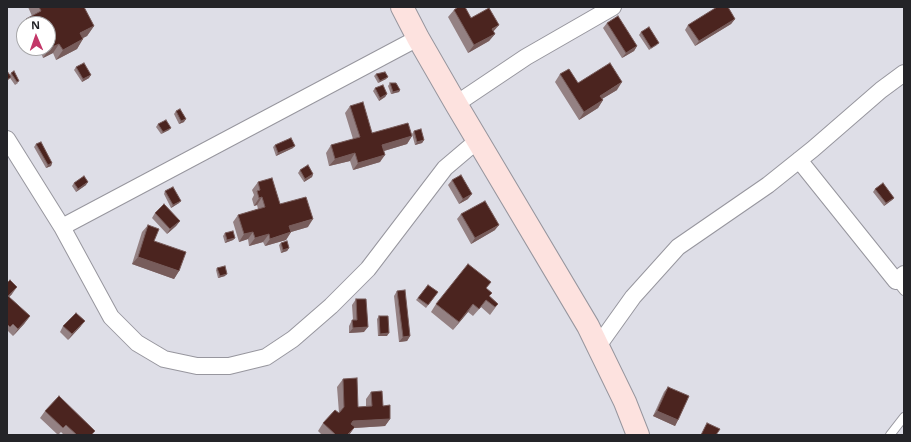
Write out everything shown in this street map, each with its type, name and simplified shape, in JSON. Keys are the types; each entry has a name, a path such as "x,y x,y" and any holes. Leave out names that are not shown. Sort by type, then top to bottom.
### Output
{"street":[{"path":"402,7 456,104 588,326 625,402 638,435"},
{"path":"456,104 526,57 613,7"},
{"path":"62,227 418,38"},
{"path":"598,346 633,297 678,247 768,185 904,73"},
{"path":"7,138 62,227 111,317 137,343 164,359 197,366 229,366 266,357 293,339 331,306 368,269 446,168 478,140"},
{"path":"799,160 901,282"}],"lane":[{"path":"890,435 904,417"}],"building":[{"path":"39,7 84,7 94,26 80,33 83,39 63,50 59,44 56,45 56,16 32,16 41,11"},
{"path":"458,7 465,7 471,18 489,8 499,25 492,29 495,34 474,45 454,10"},
{"path":"717,7 728,7 735,19 699,41 688,25"},
{"path":"618,16 637,46 626,53 607,23"},
{"path":"649,27 659,43 651,48 641,32"},
{"path":"84,63 91,75 83,79 76,67"},
{"path":"610,63 622,82 600,96 603,100 584,112 560,74 569,69 578,83"},
{"path":"7,71 11,77 7,80"},
{"path":"14,71 19,81 17,82 11,73"},
{"path":"385,72 388,77 380,81 376,74"},
{"path":"390,83 396,83 400,90 393,92"},
{"path":"383,85 387,94 380,98 375,88"},
{"path":"363,102 372,133 408,123 412,136 382,145 385,155 358,163 355,153 335,159 331,145 360,137 350,106"},
{"path":"180,109 186,119 181,121 176,111"},
{"path":"166,120 171,128 163,132 158,124"},
{"path":"421,129 424,140 417,142 414,131"},
{"path":"291,138 295,146 278,153 275,145"},
{"path":"41,142 52,163 48,165 36,144"},
{"path":"308,165 313,174 305,179 300,170"},
{"path":"461,175 472,194 463,199 452,180"},
{"path":"84,176 88,182 78,189 74,183"},
{"path":"272,178 280,204 306,197 313,219 289,226 291,232 270,239 269,234 255,238 253,232 244,234 238,215 265,207 262,197 259,198 257,191 260,190 258,182"},
{"path":"883,183 894,198 886,203 875,189"},
{"path":"173,187 181,201 173,205 165,191"},
{"path":"485,201 499,225 475,238 461,214"},
{"path":"164,204 180,221 170,229 155,213"},
{"path":"148,225 159,229 154,241 186,252 179,271 138,257"},
{"path":"233,231 235,238 227,240 225,233"},
{"path":"287,241 289,248 283,250 281,243"},
{"path":"468,264 491,282 486,288 492,293 489,296 498,304 495,307 486,300 479,309 473,304 459,322 436,304"},
{"path":"225,266 227,274 220,276 217,268"},
{"path":"10,280 17,287 8,296 30,316 18,329 13,324 10,327 7,324 7,283"},
{"path":"428,285 438,292 428,305 418,298"},
{"path":"405,290 410,336 403,337 397,291"},
{"path":"356,299 366,299 368,327 353,328 352,320 357,320"},
{"path":"76,313 85,321 72,334 63,326"},
{"path":"379,316 388,316 389,333 380,334"},
{"path":"357,378 358,407 372,406 371,392 382,391 383,406 390,405 390,419 353,421 351,424 355,427 347,435 336,435 323,423 335,410 339,413 344,407 343,379"},
{"path":"668,387 689,396 678,420 657,411"},
{"path":"59,396 95,431 91,435 77,435 66,425 63,428 45,411"},
{"path":"707,423 720,429 716,435 701,435"}]}
